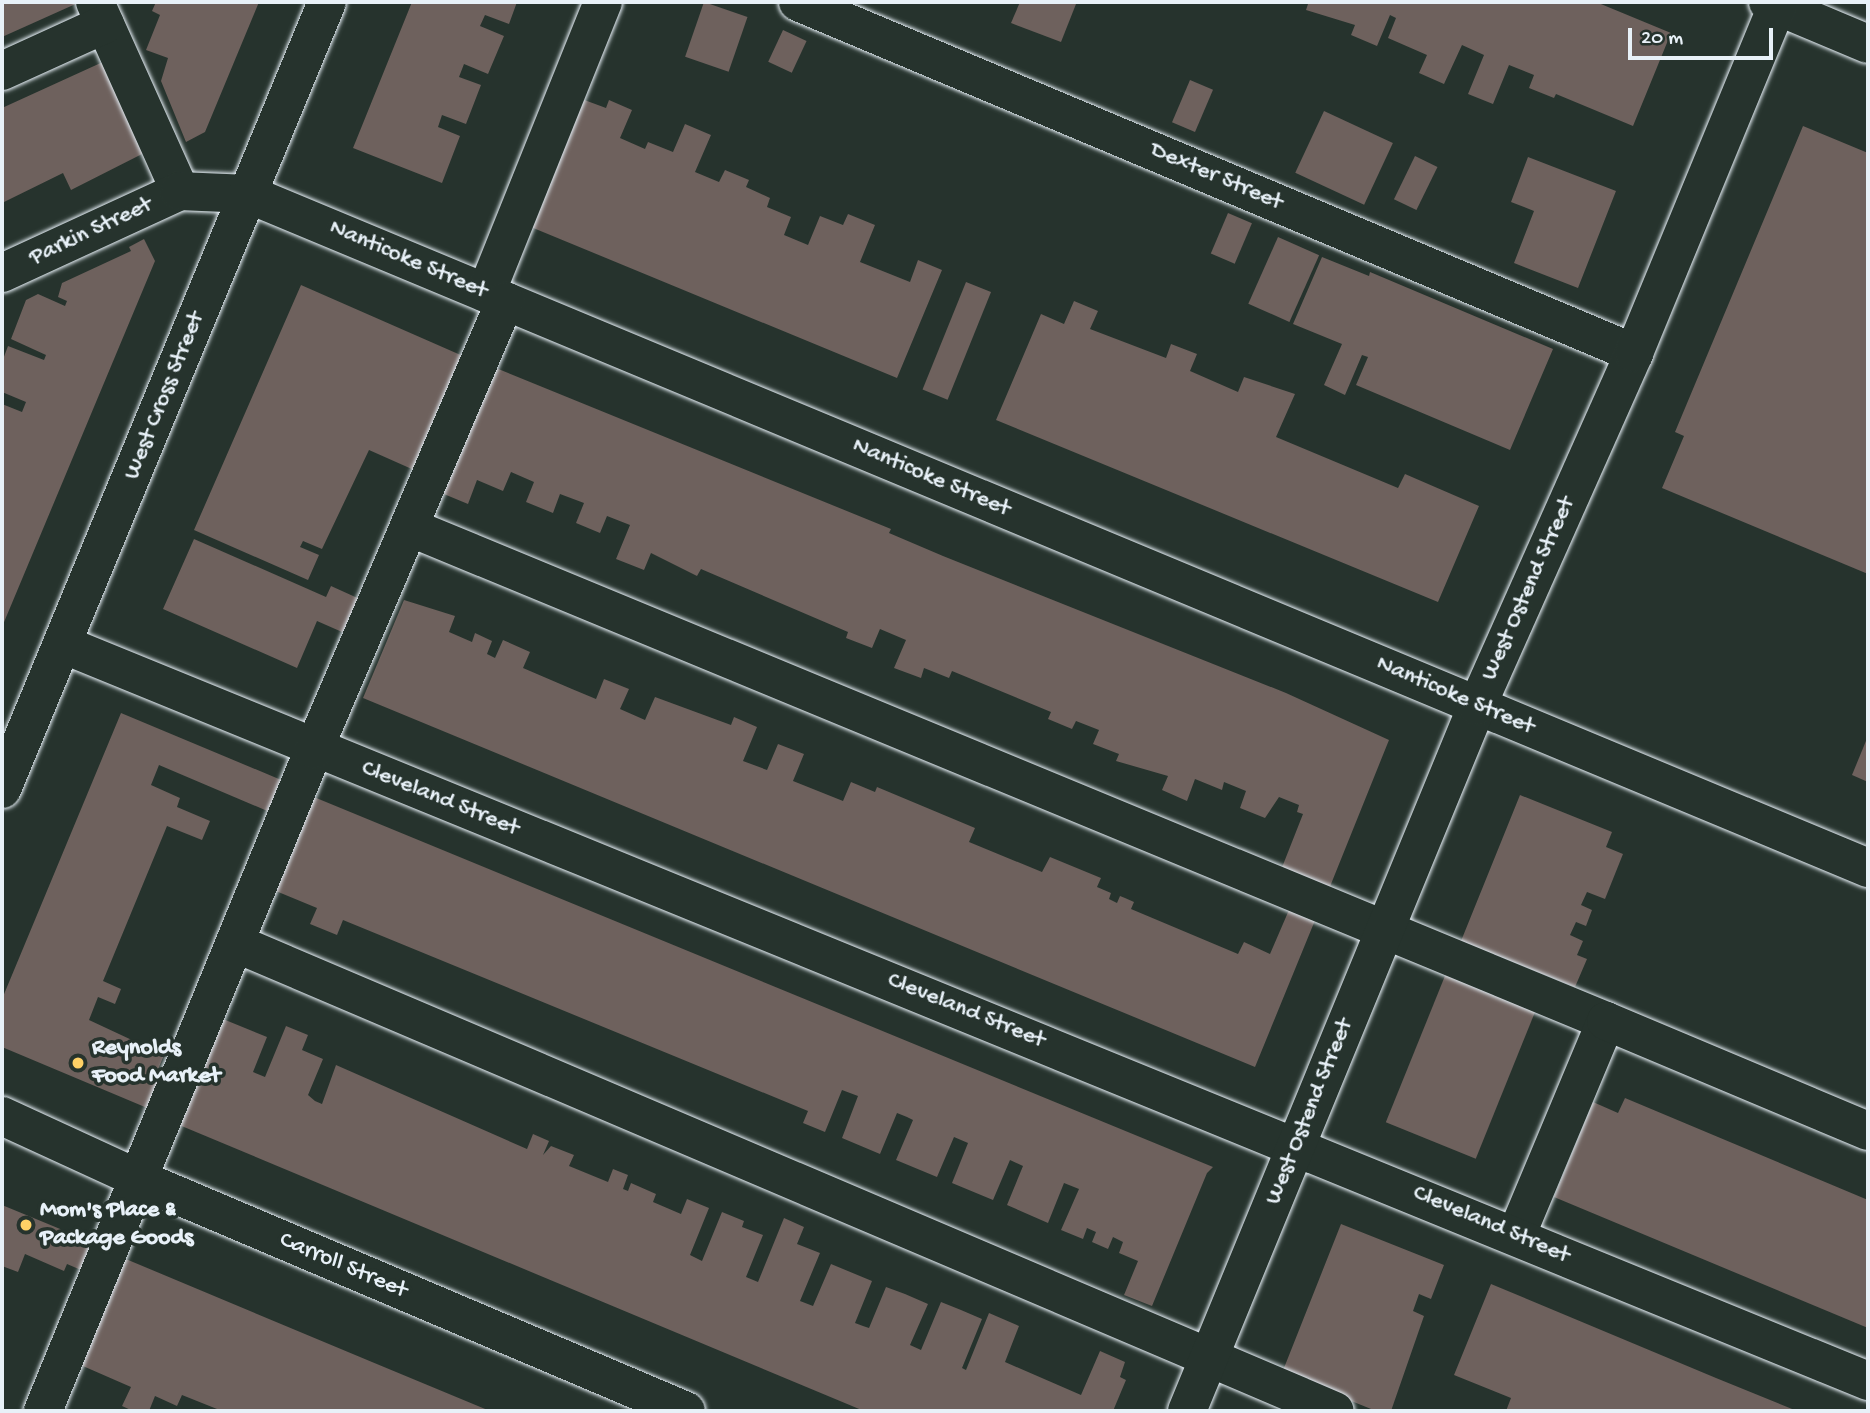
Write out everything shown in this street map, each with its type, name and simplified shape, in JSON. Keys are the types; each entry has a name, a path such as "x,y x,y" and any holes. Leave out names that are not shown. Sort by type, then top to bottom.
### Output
{"street":[{"name":"West Cross Street","path":"2,789 327,2"},
{"path":"43,1411 314,749 409,527 603,2"},
{"name":"Dexter Street","path":"798,2 1633,353"},
{"path":"1775,3 1868,44"},
{"name":"West Ostend Street","path":"1187,1411 1477,706 1633,353 1775,3"},
{"path":"2,71 100,13 180,191"},
{"name":"Nanticoke Street","path":"180,191 248,194 1868,868"},
{"name":"Parkin Street","path":"2,273 180,191"},
{"path":"409,527 1868,1131"},
{"name":"Cleveland Street","path":"62,643 314,749 1297,1144 1868,1381"},
{"path":"235,943 1335,1411"},
{"path":"1516,1236 1606,1021"},
{"name":"Carroll Street","path":"2,1116 139,1179 686,1411"}],"building":[{"path":"2,2 80,2 2,37"},
{"path":"156,2 259,2 205,132 186,142 161,81 168,58 146,50 160,15 152,11"},
{"path":"412,2 517,2 509,24 485,15 480,26 504,36 488,74 464,64 459,77 481,85 466,124 442,115 438,127 460,136 442,183 353,148"},
{"path":"704,2 747,17 729,72 685,57"},
{"path":"1020,2 1076,4 1061,42 1011,23"},
{"path":"1304,2 1596,2 1671,33 1633,126 1556,94 1554,98 1529,88 1534,75 1509,65 1493,104 1468,94 1484,55 1462,45 1444,84 1419,73 1427,55 1388,38 1396,18 1390,15 1377,46 1351,35 1355,25 1306,10 1308,4"},
{"path":"783,30 807,41 792,73 768,62"},
{"path":"105,61 148,151 71,190 63,173 2,203 2,108"},
{"path":"1190,80 1213,90 1195,132 1172,122"},
{"path":"579,98 606,108 609,100 632,110 620,138 645,149 648,142 673,152 685,124 711,135 695,172 719,182 725,170 749,180 746,187 770,198 767,207 791,217 784,235 808,245 820,216 843,225 848,214 875,225 860,262 910,282 918,260 942,270 897,378 526,225"},
{"path":"1324,111 1393,143 1364,205 1295,173"},
{"path":"1803,126 1868,153 1868,574 1662,488 1684,436 1675,432"},
{"path":"1415,156 1437,167 1416,210 1394,199"},
{"path":"1528,157 1616,191 1578,288 1514,263 1534,211 1511,202"},
{"path":"1228,213 1252,223 1235,264 1211,254"},
{"path":"1278,237 1319,255 1289,322 1248,304"},
{"path":"144,239 155,261 2,627 2,404 22,412 26,402 2,392 2,362 8,346 44,360 46,355 11,339 26,300 38,294 65,306 67,301 58,297 62,283 131,251 129,247"},
{"path":"1322,257 1369,276 1370,272 1553,349 1510,450 1356,385 1368,357 1362,355 1345,395 1324,385 1342,344 1293,324"},
{"path":"966,282 991,292 948,400 923,390"},
{"path":"301,285 472,360 423,474 369,450 322,549 303,541 300,547 319,555 308,580 194,530"},
{"path":"1074,301 1098,311 1090,329 1166,358 1171,344 1197,354 1190,371 1238,392 1244,377 1295,394 1276,437 1398,488 1405,474 1479,506 1438,602 996,420 1041,314 1064,324"},
{"path":"491,366 891,529 889,533 943,556 1286,693 1389,740 1327,894 1279,875 1303,814 1297,812 1299,805 1279,797 1265,818 1240,808 1246,791 1224,782 1222,790 1195,779 1187,801 1162,790 1168,776 1116,761 1119,754 1093,744 1099,730 1076,721 1072,729 1048,719 1051,712 952,671 949,678 924,668 921,678 894,668 906,640 880,629 872,648 846,638 848,632 701,569 697,576 651,553 644,570 616,559 630,525 607,516 600,533 576,523 584,503 560,494 553,513 526,502 534,482 511,472 503,491 477,480 468,504 439,492"},
{"path":"194,539 326,597 331,586 373,605 358,639 317,621 297,668 163,609"},
{"path":"404,600 455,616 449,632 472,642 475,633 492,641 487,654 495,658 503,640 530,652 523,668 596,699 604,679 629,689 620,709 645,720 655,697 731,725 734,717 757,727 743,761 767,770 778,744 804,754 793,781 843,801 851,782 875,792 877,787 975,828 969,842 1042,872 1050,857 1101,878 1097,887 1111,893 1109,899 1117,903 1120,896 1125,898 1134,902 1131,909 1238,954 1244,942 1270,954 1292,903 1318,913 1255,1067 363,698"},
{"path":"121,713 286,782 272,813 159,765 151,785 180,798 177,807 210,821 202,840 167,826 103,981 121,989 115,1004 98,997 89,1020 164,1055 154,1079 164,1083 152,1110 2,1047 2,999"},
{"path":"1868,736 1868,782 1852,775"},
{"path":"309,795 1213,1167 1207,1173 1152,1306 1124,1295 1138,1261 1119,1253 1123,1242 1113,1237 1108,1249 1092,1242 1096,1232 1087,1228 1083,1239 1061,1230 1079,1189 1064,1183 1048,1223 1007,1205 1023,1166 1010,1160 993,1200 952,1183 968,1143 954,1137 937,1177 896,1160 913,1120 907,1117 897,1113 880,1154 842,1138 858,1096 842,1090 825,1132 803,1123 808,1111 343,920 337,935 310,924 317,908 271,889"},
{"path":"1520,795 1612,832 1606,847 1623,854 1605,899 1587,892 1581,905 1592,910 1586,926 1576,922 1570,935 1583,941 1577,955 1587,959 1575,987 1461,941"},
{"path":"1451,961 1541,997 1476,1159 1386,1122"},
{"path":"218,1017 267,1037 253,1072 265,1077 286,1026 308,1035 302,1050 323,1059 308,1095 322,1104 336,1065 527,1149 533,1134 549,1141 543,1155 551,1146 574,1155 569,1166 608,1182 613,1169 628,1175 623,1189 628,1191 631,1183 656,1194 653,1202 681,1214 687,1199 709,1208 690,1255 702,1261 722,1212 744,1221 742,1227 763,1235 746,1277 758,1282 784,1218 804,1227 797,1244 820,1253 800,1301 813,1306 831,1264 872,1281 855,1323 869,1328 886,1287 928,1304 910,1345 921,1350 941,1302 961,1310 982,1319 962,1368 966,1370 989,1313 1019,1326 1005,1362 1081,1395 1100,1351 1125,1362 1120,1377 1126,1380 1113,1411 864,1411 172,1122"},
{"path":"1625,1098 1868,1200 1868,1328 1554,1197 1593,1102 1618,1113"},
{"name":"Mom's Place & Package Goods","path":"2,1205 99,1245 88,1273 67,1264 64,1271 25,1254 18,1272 2,1266"},
{"path":"1341,1224 1444,1265 1431,1299 1419,1294 1413,1311 1424,1316 1391,1411 1376,1411 1282,1373"},
{"path":"121,1257 490,1411 222,1411 182,1395 177,1406 155,1396 149,1411 133,1411 122,1406 131,1387 76,1363"},
{"path":"1491,1284 1797,1411 1506,1411 1511,1398 1454,1375"}],"place":[{"name":"Reynolds Food Market","path":"78,1063"},
{"name":"Mom's Place & Package Goods","path":"26,1225"}]}
